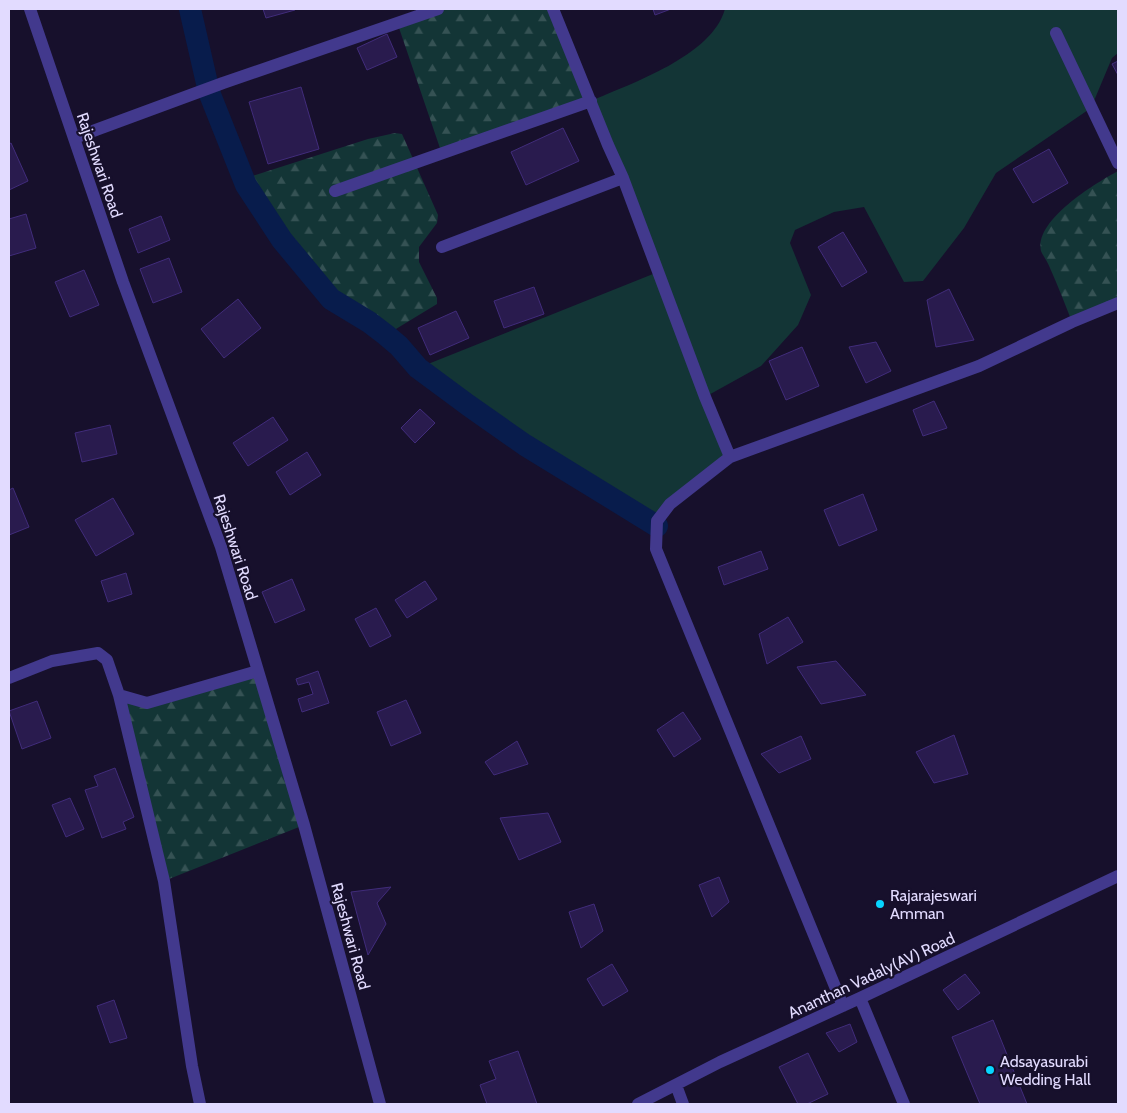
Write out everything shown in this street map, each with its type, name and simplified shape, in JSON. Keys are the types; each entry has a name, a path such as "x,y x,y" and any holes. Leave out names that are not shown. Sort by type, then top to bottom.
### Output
{"street":[{"name":"Rajeshwari Road","path":"30,9 123,282 221,547 304,825 380,1104"},
{"path":"74,138 223,83 438,9"},
{"path":"553,9 623,178 705,397 730,457"},
{"path":"1056,33 1118,163"},
{"path":"334,191 591,101"},
{"path":"442,247 623,178"},
{"path":"843,1006 656,549 657,521 670,504 730,457 979,366 1072,322 1118,303"},
{"path":"9,678 52,661 98,653 107,660 120,695 164,881 192,1066 200,1104"},
{"path":"120,695 147,703 258,671"},
{"name":"Ananthan Vadaly(AV) Road","path":"638,1104 720,1062 1118,876"},
{"path":"860,998 904,1104"},
{"path":"676,1085 683,1104"}],"green space":[{"path":"438,9 553,9 591,101 442,154 397,22"},
{"path":"725,9 1118,9 1118,53 1112,58 1091,108 996,173 964,228 923,281 904,282 864,207 834,212 795,230 790,243 811,295 798,325 761,366 705,397 730,457 670,504 657,526 525,445 418,368 658,272 591,101 669,66 688,54 704,41 717,26"},
{"path":"395,133 402,134 438,215 437,223 419,247 419,262 437,298 437,304 386,335 369,322 331,299 282,240 243,179 368,139"},
{"path":"1118,171 1118,303 1072,322 1041,251 1041,239 1056,215 1082,193"},
{"path":"258,671 304,825 164,881 119,695 147,703"}],"building":[{"path":"263,9 294,9 295,10 266,18"},
{"path":"653,9 671,9 655,15"},
{"path":"387,34 397,57 367,70 357,48"},
{"path":"1118,61 1118,75 1112,64"},
{"path":"301,87 319,149 268,164 249,102"},
{"path":"563,128 579,161 526,185 511,152"},
{"path":"11,143 28,181 9,190 9,144"},
{"path":"1049,149 1068,183 1033,203 1013,169"},
{"path":"26,214 36,248 9,256 9,219"},
{"path":"161,216 170,240 138,253 129,229"},
{"path":"843,232 867,272 842,287 818,247"},
{"path":"169,258 182,292 153,303 140,269"},
{"path":"84,270 99,305 70,317 55,282"},
{"path":"534,287 544,314 504,328 494,301"},
{"path":"949,289 974,340 936,347 927,300"},
{"path":"238,299 261,328 224,358 201,329"},
{"path":"456,311 469,338 430,355 418,328"},
{"path":"876,342 891,371 866,383 849,347"},
{"path":"802,347 819,386 786,400 769,361"},
{"path":"934,401 947,428 923,436 913,410"},
{"path":"420,409 435,423 415,443 401,428"},
{"path":"273,417 288,440 248,466 233,443"},
{"path":"110,425 117,454 82,462 75,433"},
{"path":"307,452 321,475 290,495 276,472"},
{"path":"13,488 29,527 9,535 9,490"},
{"path":"863,494 877,530 839,546 824,510"},
{"path":"113,498 134,534 96,556 75,520"},
{"path":"761,551 768,569 724,585 718,567"},
{"path":"126,573 132,594 108,602 101,581"},
{"path":"292,579 305,610 275,623 262,592"},
{"path":"425,581 437,599 407,618 395,600"},
{"path":"376,608 391,636 370,647 355,619"},
{"path":"788,617 803,642 767,664 759,634"},
{"path":"836,661 866,695 821,704 797,667"},
{"path":"318,671 329,703 302,712 298,699 313,694 309,682 298,685 296,679"},
{"path":"406,700 421,733 391,746 377,712"},
{"path":"37,701 51,738 22,749 9,711"},
{"path":"683,712 701,739 674,757 657,730"},
{"path":"954,735 968,774 934,783 916,752"},
{"path":"801,736 811,759 779,773 761,754"},
{"path":"517,741 528,764 494,775 485,762"},
{"path":"115,768 134,817 123,822 126,829 102,838 85,790 98,786 94,776"},
{"path":"70,798 84,829 66,837 52,805"},
{"path":"548,813 561,842 519,860 500,818"},
{"path":"719,877 729,902 712,917 699,885"},
{"path":"391,887 377,903 386,924 368,955 351,892"},
{"path":"594,904 603,931 581,948 569,912"},
{"path":"612,964 628,991 603,1006 587,979"},
{"path":"965,974 980,993 958,1010 943,990"},
{"path":"114,1000 127,1038 110,1043 97,1006"},
{"name":"Adsayasurabi Wedding Hall","path":"993,1020 1027,1104 980,1104 952,1037"},
{"path":"850,1024 857,1042 839,1052 826,1033"},
{"path":"518,1051 537,1104 487,1104 480,1085 496,1079 489,1061"},
{"path":"808,1053 828,1094 807,1104 798,1104 779,1067"}],"waterway":[{"path":"190,9 209,92 246,185 282,240 331,299 369,322 399,346 418,368 525,445 657,526"}],"place":[{"name":"Rajarajeswari Amman","path":"880,904"},
{"name":"Adsayasurabi Wedding Hall","path":"990,1070"}]}
